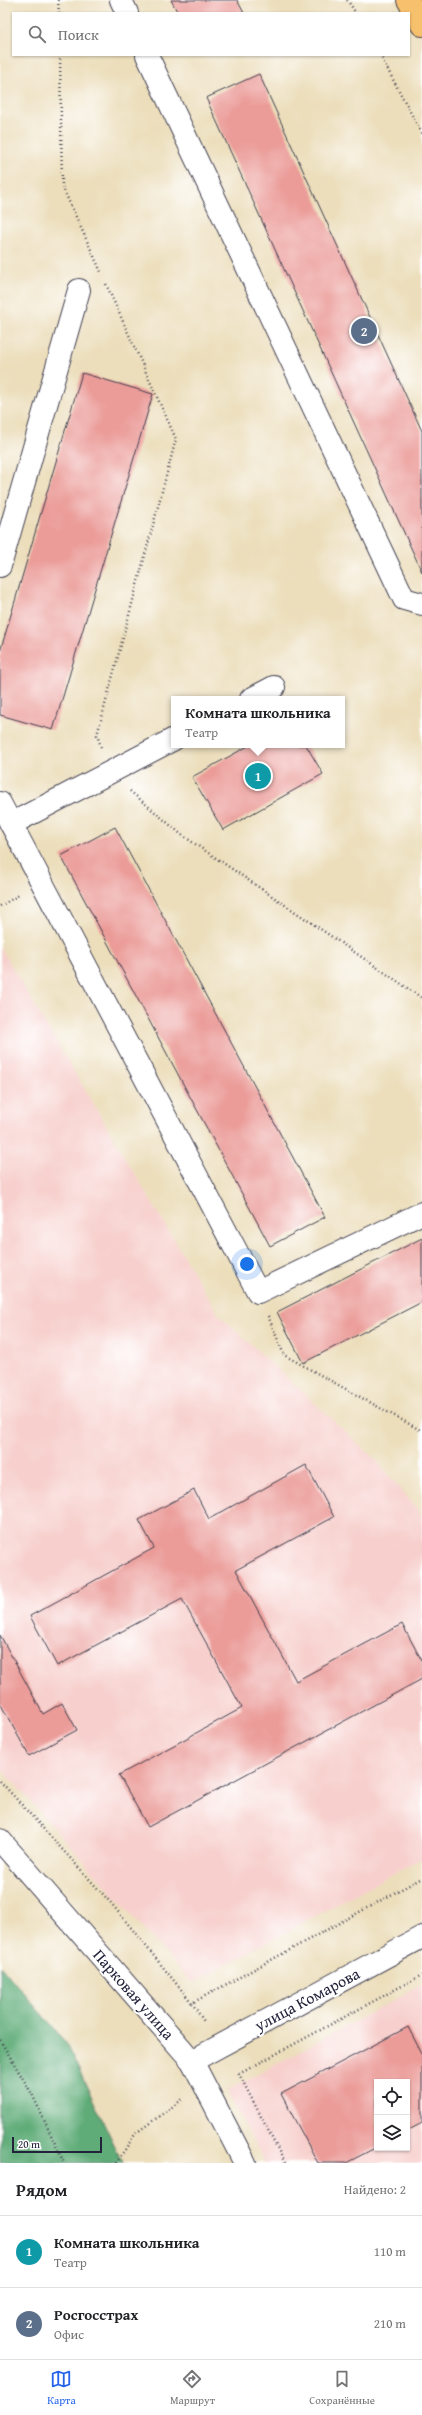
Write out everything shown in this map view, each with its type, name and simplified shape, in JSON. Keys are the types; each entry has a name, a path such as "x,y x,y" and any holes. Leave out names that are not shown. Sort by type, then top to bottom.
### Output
{"main road":[{"path":"408,0 422,26"}],"street":[{"path":"121,0 127,12"},
{"path":"147,56 404,599 422,604"},
{"path":"0,566 79,290"},
{"path":"257,696 274,687"},
{"path":"11,824 171,741"},
{"path":"0,803 258,1292 422,1213"},
{"name":"Парковая улица","path":"0,1840 192,2061 245,2163"},
{"name":"улица Комарова","path":"192,2061 422,1937"}],"path":[{"path":"58,0 59,12"},
{"path":"347,0 355,12"},
{"path":"60,56 62,186 176,439 97,735 108,773 182,835 422,998"},
{"path":"381,56 422,134"},
{"path":"258,1292 284,1355 422,1431"},
{"path":"0,1781 112,1903 192,2004 422,1878"},
{"path":"285,2163 239,2074 422,1975"},
{"path":"0,2040 32,2094 64,2163"},
{"path":"116,2163 136,2133 204,2083"}],"shaded area":[{"path":"0,947 218,1314 377,1461 422,1515 422,1858 192,1983 0,1767"},
{"path":"422,1985 422,2163 265,2163 227,2091"}],"green space":[{"path":"0,1965 66,2043 123,2163 0,2163"}],"building":[{"path":"171,0 237,0 243,12 177,12"},
{"path":"259,74 422,431 422,572 206,98"},
{"path":"82,373 153,394 53,730 0,715 0,652"},
{"path":"245,748 308,748 323,774 223,830 192,777"},
{"path":"115,827 325,1217 270,1246 61,856"},
{"path":"422,1238 422,1302 303,1363 277,1312"},
{"path":"306,1465 334,1517 236,1570 296,1681 402,1624 422,1661 422,1679 148,1827 119,1775 242,1708 182,1599 57,1666 30,1616 154,1548 139,1520 194,1490 209,1519"},
{"path":"0,1635 43,1714 62,1703 77,1730 29,1756 0,1703"},
{"path":"408,2027 422,2054 422,2123 410,2129 410,2079 374,2079 374,2149 346,2163 318,2163 281,2094"}],"place":[{"name":"Росгосстрах","path":"364,331"},
{"name":"Комната школьника","path":"258,776"}]}
